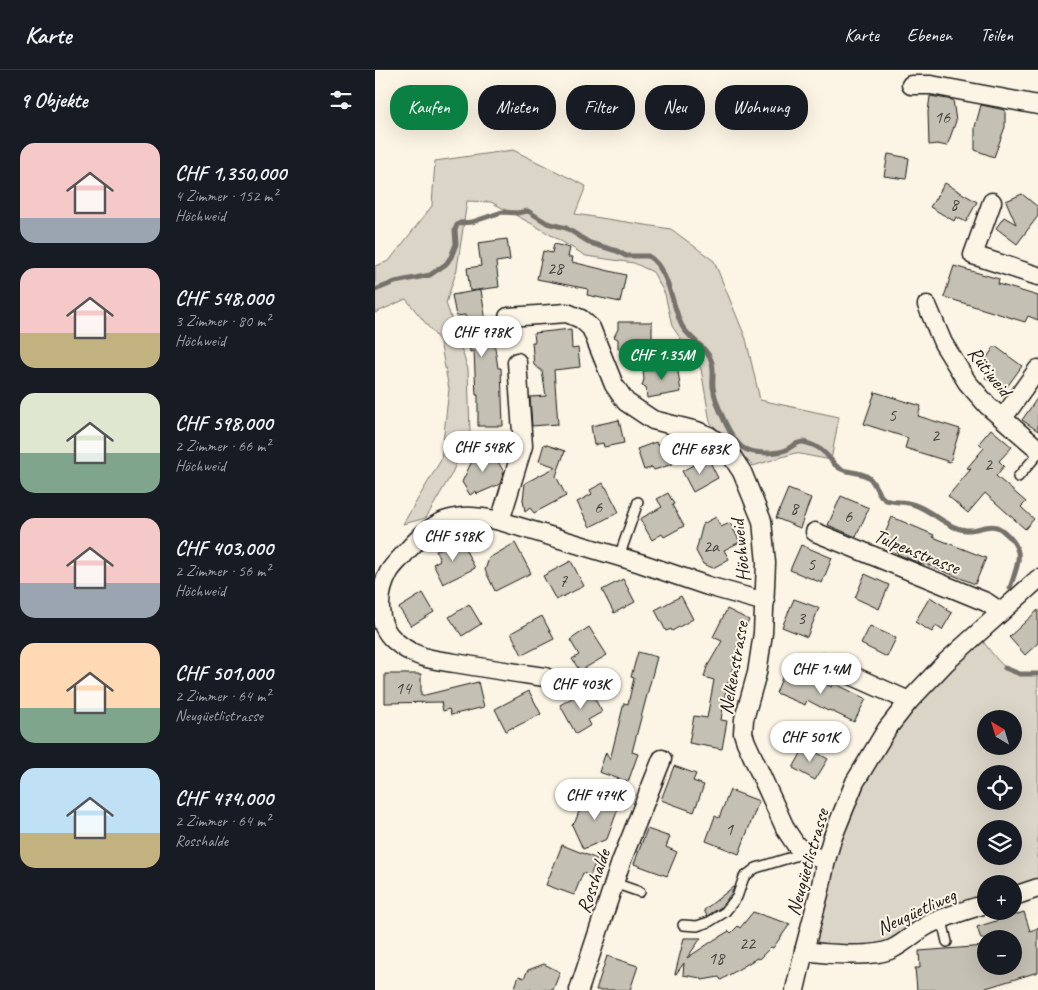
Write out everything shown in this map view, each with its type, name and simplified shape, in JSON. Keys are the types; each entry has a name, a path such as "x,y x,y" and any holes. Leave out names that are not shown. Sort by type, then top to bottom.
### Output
{"street":[{"path":"911,85 931,85 1038,105"},
{"path":"992,202 973,254 1038,276"},
{"name":"Rütiweid","path":"927,306 943,343 967,382 988,406 1038,449"},
{"name":"Höchweid","path":"508,317 567,313 581,319 591,328 614,385 626,402 653,420 697,431 709,436 727,449 742,472 762,521 767,563 765,602 500,521 477,516 465,516 443,522 433,528 415,542 390,570 381,592 379,606 380,619 394,640 419,656 514,673 545,676"},
{"path":"500,521 523,446 517,362"},
{"path":"1008,411 1038,369"},
{"name":"Tulpenstrasse","path":"815,532 987,602 1001,612"},
{"name":"Neugüetlistrasse","path":"795,990 826,860 835,831 855,782 887,729 909,700 946,662 1038,579"},
{"name":"Nelkenstrasse","path":"765,602 757,673 744,719 743,733 787,830 796,845 805,853"},
{"path":"825,663 909,700"},
{"name":"Rosshalde","path":"579,990 614,883 661,758"},
{"path":"805,853 826,860"},
{"path":"1022,893 1038,888"},
{"name":"Neugüetliweg","path":"804,951 845,954 881,952 892,949 927,925 977,907"}],"lane":[{"path":"1018,477 1038,454"},
{"path":"619,557 638,502"},
{"path":"683,925 697,926 709,922 725,912 737,897 745,877 756,868 805,853"},
{"path":"614,883 640,892"},
{"path":"942,920 947,942"}],"shaded area":[{"path":"513,150 586,186 575,214 671,229 714,261 746,339 760,400 839,417 831,460 795,453 753,466 710,422 701,369 672,326 665,294 653,272 634,263 586,256 491,202 467,201 457,269 446,303 468,369 470,433 451,475 426,518 403,524 441,460 449,389 440,341 406,299 375,313 375,266 389,261 432,206 435,161"},
{"path":"981,639 998,661 1011,671 1018,674 1038,675 1038,884 1022,889 1022,875 977,875 977,903 878,946 818,946 816,941 841,837 861,789 898,726 942,676"}],"building":[{"path":"930,96 953,100 956,121 947,146 929,145 928,112"},
{"path":"981,105 1005,110 1005,127 994,157 975,150 975,127"},
{"path":"888,154 909,158 906,179 884,176"},
{"path":"945,183 977,202 966,222 956,217 954,221 930,207"},
{"path":"1022,194 1038,207 1038,216 1017,244 996,228 1004,217 1016,224 1006,201"},
{"path":"507,239 510,260 496,262 499,287 470,291 467,268 481,266 478,243"},
{"path":"554,244 570,248 568,257 573,257 572,262 626,275 620,302 587,295 588,289 537,279 543,251 552,253"},
{"path":"954,266 999,279 998,284 1038,296 1038,320 1028,316 1025,322 944,297"},
{"path":"481,290 487,328 492,328 498,368 501,368 503,426 478,426 478,395 476,395 474,351 470,352 465,315 456,316 452,295"},
{"path":"618,322 652,322 652,349 618,349 618,339 614,337 618,329"},
{"path":"571,329 572,349 578,348 580,367 554,370 558,424 532,426 530,397 546,396 542,371 534,365 532,342 535,342 534,333"},
{"path":"995,346 1022,366 1004,391 985,378 991,369 983,363"},
{"path":"677,365 681,392 647,398 646,387 642,386 644,379 643,371"},
{"path":"875,392 921,406 918,416 960,429 950,462 905,448 908,438 864,424"},
{"path":"1038,397 1038,431 1022,420"},
{"path":"619,420 624,443 604,447 603,443 594,445 591,426"},
{"path":"991,429 1012,447 999,461 1004,466 996,476 1026,502 1021,507 1034,519 1025,529 985,493 968,513 948,496 971,469 967,468 984,448 979,443"},
{"path":"656,442 657,445 666,442 673,464 654,470 652,467 644,470 637,449"},
{"path":"544,444 565,451 556,476 566,496 534,513 530,508 525,512 523,500 525,483 556,467 539,461"},
{"path":"490,448 504,472 500,484 477,494 476,491 470,495 462,482 474,457"},
{"path":"709,460 718,478 693,492 682,471 699,462 700,465"},
{"path":"603,483 619,512 590,527 577,502 592,494 590,490"},
{"path":"788,489 811,498 800,528 776,518"},
{"path":"668,493 674,504 672,505 684,526 664,537 662,534 652,540 640,519 662,507 657,499"},
{"path":"841,496 869,508 856,537 828,525"},
{"path":"716,517 721,527 730,523 740,542 724,550 729,559 713,568 703,564 696,551 703,524"},
{"path":"892,517 934,535 933,537 986,558 975,584 897,554 898,550 881,543"},
{"path":"460,539 475,568 443,584 433,564 440,560 436,551"},
{"path":"515,543 531,573 495,591 485,570 489,558"},
{"path":"801,545 832,558 822,583 790,570"},
{"path":"571,561 584,586 556,600 543,576"},
{"path":"865,574 889,585 879,609 855,598"},
{"path":"623,579 635,602 614,613 602,590"},
{"path":"423,593 434,612 411,626 399,608"},
{"path":"681,596 693,619 672,631 671,629 666,631 655,610"},
{"path":"930,597 952,613 942,630 936,626 932,632 915,622"},
{"path":"794,599 819,608 807,637 782,627"},
{"path":"469,604 481,624 462,636 449,617"},
{"path":"727,609 749,620 738,644 729,683 727,683 721,720 727,721 722,749 689,743 694,716 707,718 714,680 704,677 707,667 722,641 713,637"},
{"path":"1038,610 1038,643 1025,655 1009,637"},
{"path":"542,616 554,639 522,655 511,633"},
{"path":"870,626 896,638 887,657 861,644"},
{"path":"589,627 607,655 580,671 572,659 579,655 570,640"},
{"path":"638,652 657,657 632,752 638,754 628,782 599,772 606,752 610,760 624,703 628,704 634,678 631,677"},
{"path":"786,668 832,687 834,683 866,699 854,722 807,700 805,705 776,693"},
{"path":"385,674 421,674 421,696 478,682 484,707 451,715 449,709 443,711 441,702 385,703"},
{"path":"589,688 602,712 588,720 591,725 576,734 560,705"},
{"path":"529,691 541,714 506,731 495,709"},
{"path":"805,746 828,759 815,780 793,768"},
{"path":"674,766 696,774 693,781 704,785 694,812 661,800"},
{"path":"730,790 759,801 739,854 706,841 715,816 719,818"},
{"path":"592,796 619,806 607,839 583,849 572,825 583,801"},
{"path":"647,829 670,837 666,847 677,852 667,876 634,864"},
{"path":"562,845 597,859 590,876 583,873 574,895 546,885"},
{"path":"733,887 731,894 721,907 707,916 704,910"},
{"path":"753,912 790,924 773,948 771,947 759,959 757,958 721,980 719,977 702,980 701,978 683,975 684,963 675,974 684,938 701,938 687,958 729,931 731,933 738,926 740,928"},
{"path":"1024,912 1030,931 1038,928 1038,972 986,988 986,990 917,990 915,968 920,968 919,951 977,947 977,975 1022,975 1022,930 978,930 977,927 999,920 1022,920 1022,913"},
{"path":"607,956 638,966 630,990 596,990"},
{"path":"544,964 560,972 553,990 514,990 519,976 524,978 528,970"}],"waterway":[{"path":"375,290 395,282 430,275 446,264 451,257 456,244 455,230 457,225 502,212 517,213 528,211 547,223 566,228 590,243 617,251 626,256 648,256 661,269 685,331 709,355 713,367 713,387 717,402 729,430 740,445 749,451 765,453 786,450 804,442 822,450 839,468 871,479 880,495 886,500 919,506 959,529 971,530 989,526 998,527 1010,537 1018,550 1018,563 1010,588"},
{"path":"1005,668 1020,674 1038,674"}]}
